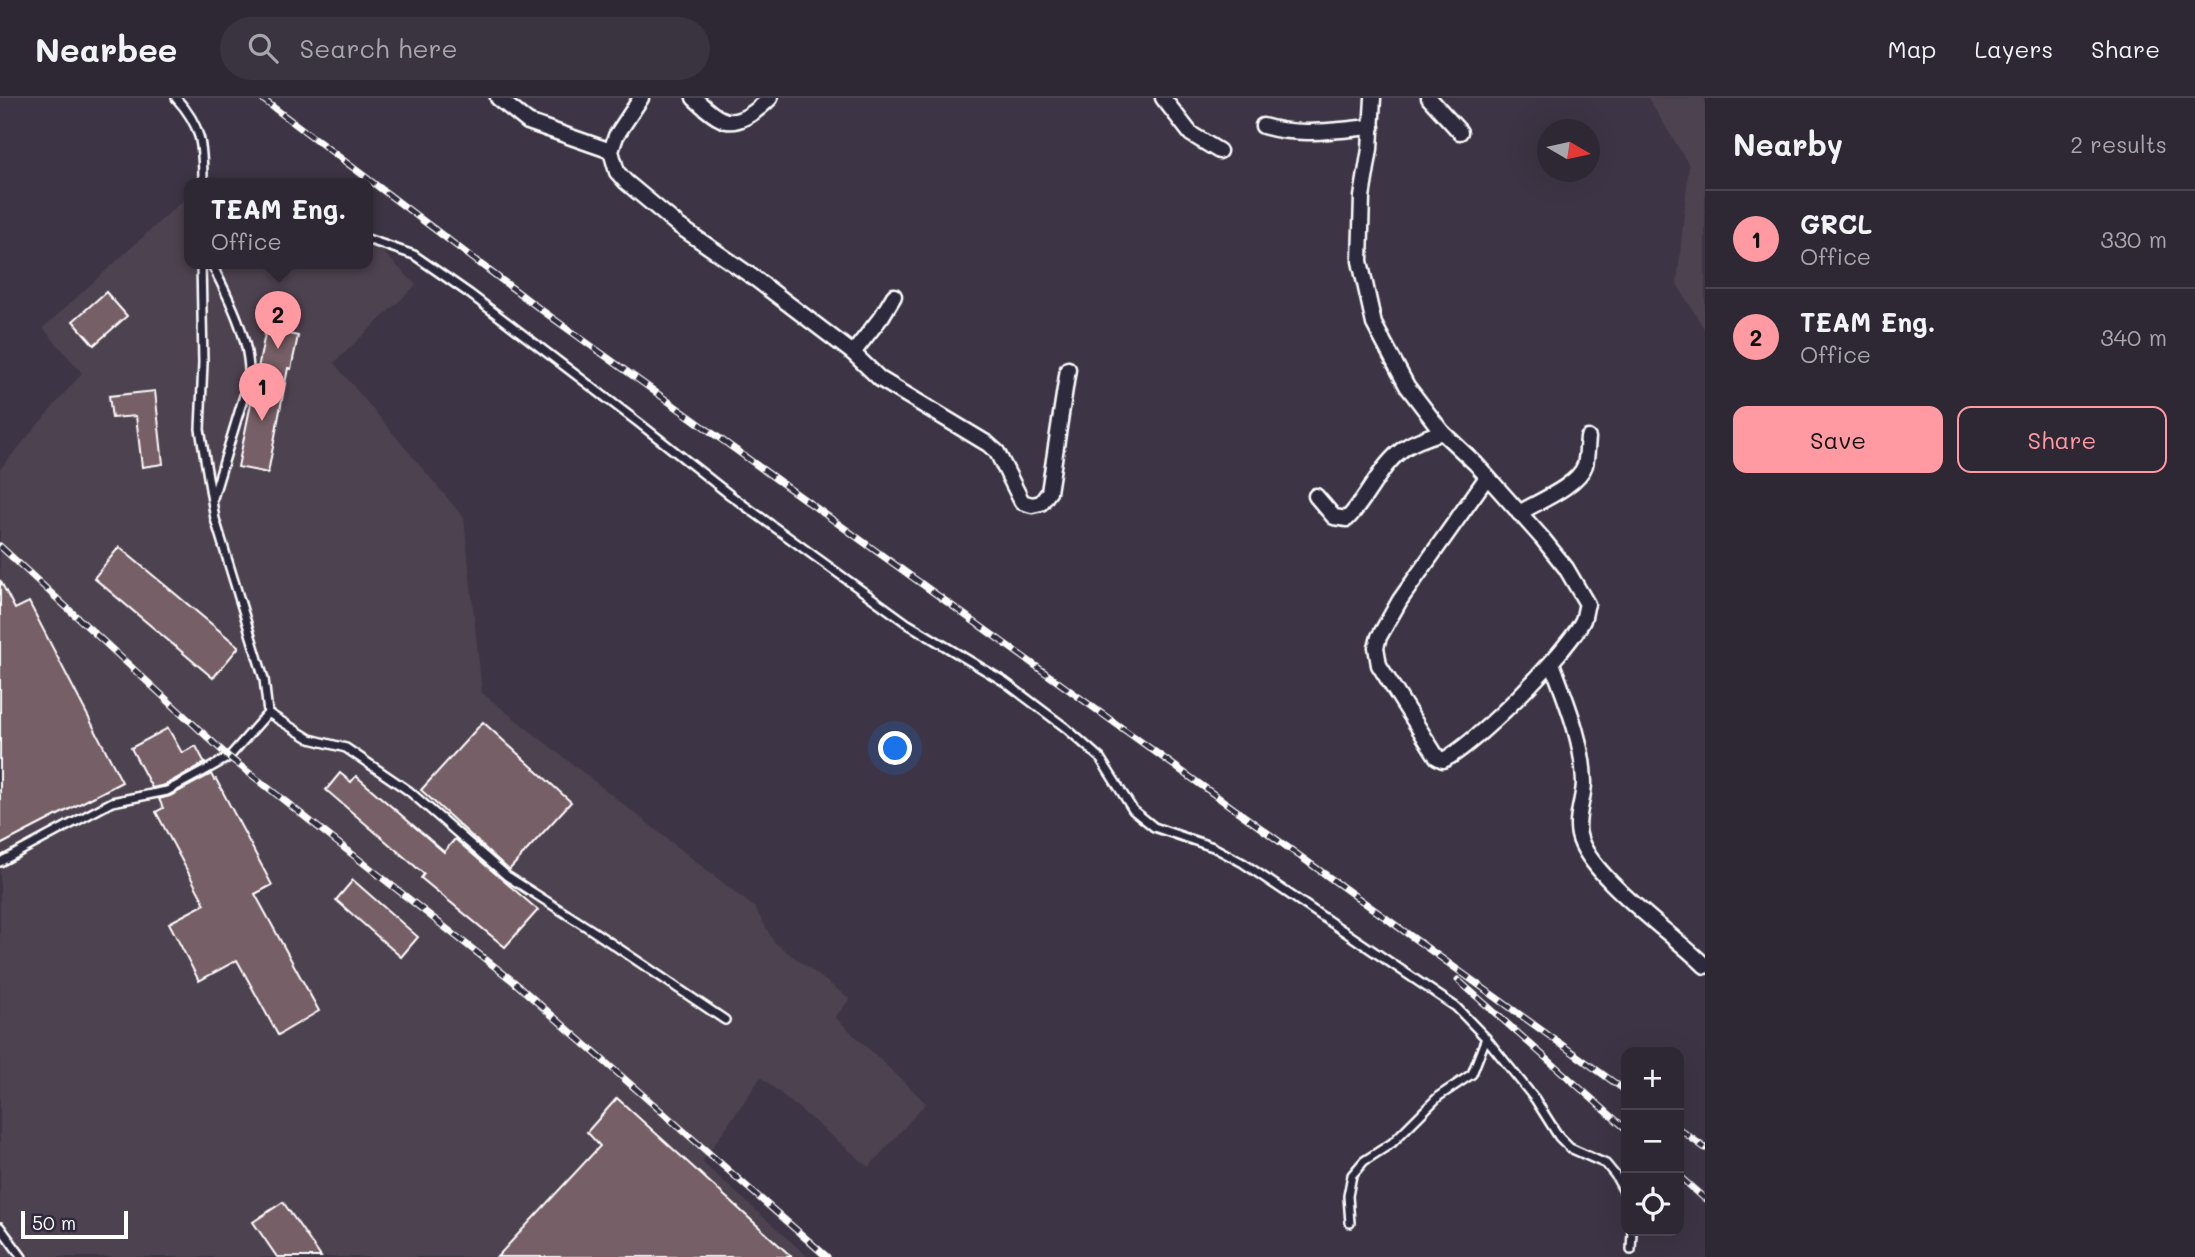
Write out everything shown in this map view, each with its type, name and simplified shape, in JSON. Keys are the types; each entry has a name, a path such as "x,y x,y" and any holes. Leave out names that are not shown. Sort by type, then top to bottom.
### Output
{"street":[{"path":"498,98 528,122 611,151"},
{"path":"640,98 616,136 611,151 617,172 626,182 679,226 757,280 853,353 880,379 988,444 997,452 1023,502 1032,505 1041,503 1049,492 1068,369"},
{"path":"694,98 721,120 732,122 755,112 770,98"},
{"path":"1163,98 1191,134 1219,151"},
{"path":"1373,98 1360,261 1374,324 1407,386 1442,432 1487,477 1566,568 1587,604 1582,620 1552,663 1462,748 1443,760 1437,757 1379,665 1376,647 1389,619 1487,477"},
{"path":"1429,98 1461,132"},
{"path":"1263,126 1283,132 1372,127"},
{"path":"853,353 894,296"},
{"path":"1316,496 1335,517 1347,519 1404,448 1442,432"},
{"path":"1519,513 1572,483 1585,464 1588,438"},
{"path":"1552,663 1569,710 1581,757 1584,783 1579,836 1591,859 1631,902 1705,966"}],"lane":[{"path":"176,98 187,110 200,133 203,178"},
{"path":"373,241 414,255 470,294 730,495 908,624 1004,682 1066,728 1100,758 1133,810 1154,827 1213,846 1243,863 1456,1007 1486,1038 1535,1099 1559,1137 1570,1148 1606,1164 1621,1186"},
{"path":"0,862 112,802 167,791 206,770 229,757 268,713 264,679 215,519 200,429 201,269"},
{"path":"212,502 249,379 250,362 229,297 214,269"},
{"path":"268,713 310,738 346,748 409,791 507,877 725,1020"},
{"path":"1350,1223 1349,1196 1352,1175 1364,1161 1392,1143 1440,1096 1472,1074 1486,1038"},
{"path":"0,1227 22,1257"},
{"path":"1631,1250 1632,1236"}],"shaded area":[{"path":"1648,98 1705,98 1705,330 1677,284 1689,165"},
{"path":"184,200 184,269 373,269 373,247 378,247 416,285 334,363 464,518 482,693 755,908 774,942 850,999 835,1017 926,1103 869,1167 761,1077 702,1162 808,1257 3,1257 0,1253 0,469 82,373 43,328"}],"building":[{"path":"106,292 127,316 94,345 73,321"},
{"path":"266,329 298,336 291,369 288,368 268,473 238,467"},
{"path":"155,391 163,464 142,467 136,416 112,418 109,396"},
{"path":"119,547 239,647 213,678 94,578"},
{"path":"0,580 15,609 29,602 122,782 0,845"},
{"path":"483,722 571,802 509,870 421,790"},
{"path":"168,728 182,753 196,746 205,763 165,785 152,788 131,748"},
{"path":"340,773 351,782 356,776 444,852 455,839 538,910 505,947 421,878 424,874 326,790"},
{"path":"211,774 272,885 255,894 319,1011 278,1035 237,960 199,981 169,923 205,904 156,812 163,808 159,799"},
{"path":"353,880 418,937 401,957 336,900"},
{"path":"617,1098 792,1257 497,1257 600,1146 587,1132"},
{"path":"283,1202 321,1257 277,1257 253,1222"}],"railway":[{"path":"261,98 367,178"},
{"path":"373,183 540,309 1621,1087"},
{"path":"0,546 229,757 513,981 827,1257"},
{"path":"1458,980 1621,1125"},
{"path":"1684,1133 1705,1148"},
{"path":"1684,1180 1705,1199"}],"place":[{"name":"TEAM Eng.","path":"278,349"},
{"name":"GRCL","path":"262,421"}]}
